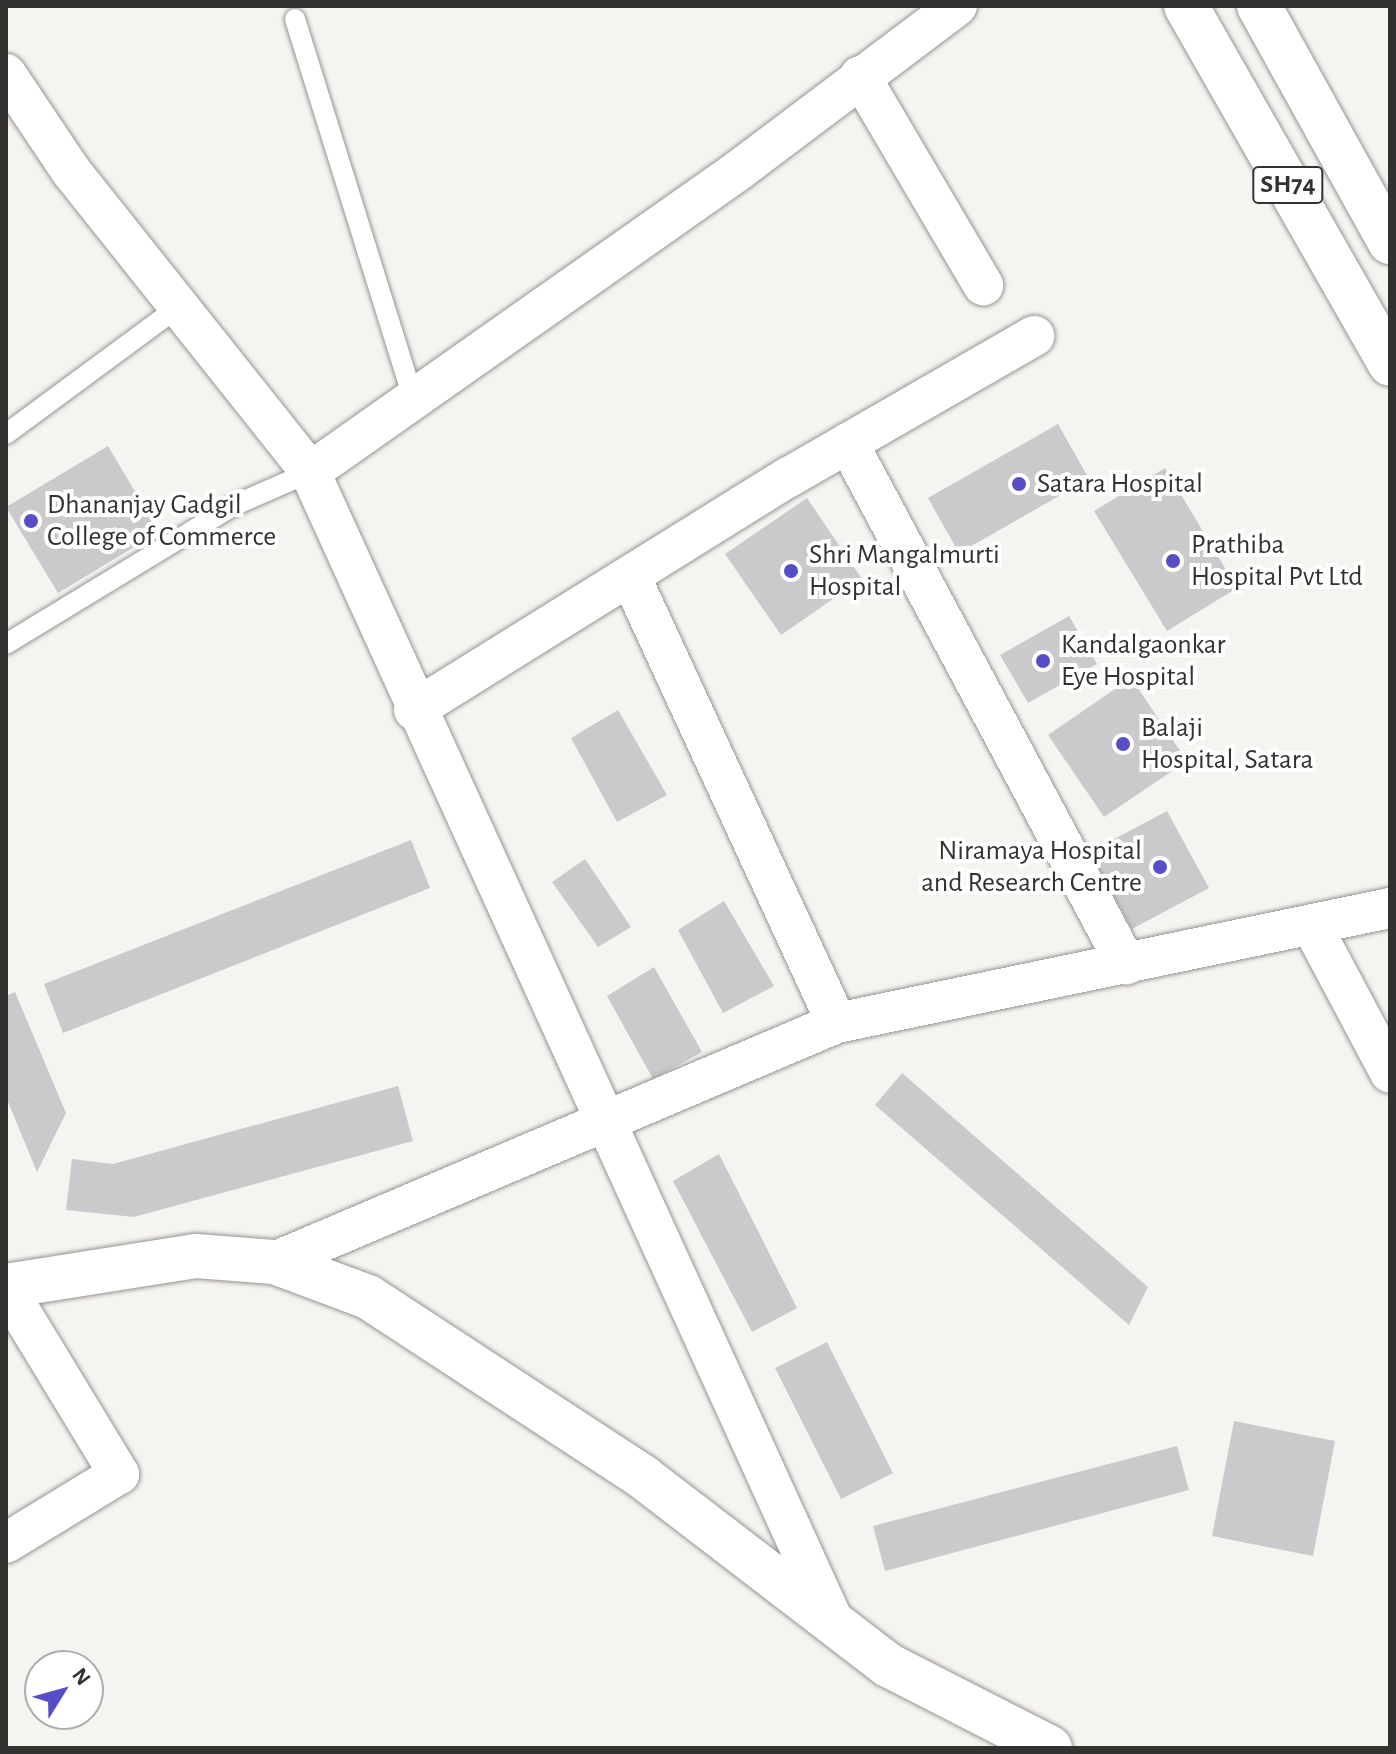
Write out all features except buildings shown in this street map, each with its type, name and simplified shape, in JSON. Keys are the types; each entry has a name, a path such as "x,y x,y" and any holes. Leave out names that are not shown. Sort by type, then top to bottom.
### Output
{"street":[{"path":"310,472 739,170 957,6"},
{"name":"SH74","path":"1186,6 1390,364"},
{"name":"SH74","path":"1259,6 1390,242"},
{"path":"6,74 177,308 310,472 414,710 834,1623"},
{"path":"860,76 983,285"},
{"path":"414,710 632,580 848,443 1034,336"},
{"path":"848,443 992,702 1126,964"},
{"path":"632,580 837,1023"},
{"path":"274,1262 607,1125 837,1023 1390,908"},
{"path":"1312,926 1390,1073"},
{"path":"6,1543 119,1474 6,1287 196,1256 274,1262 368,1297 522,1392 834,1623 968,1712 1050,1748"}],"lane":[{"path":"295,19 413,398"},
{"path":"6,434 177,308"},
{"path":"6,644 235,505 310,472"}],"place":[{"name":"Satara Hospital","path":"1019,484"},
{"name":"Dhananjay Gadgil College of Commerce","path":"31,521"},
{"name":"Prathiba Hospital Pvt Ltd","path":"1173,561"},
{"name":"Shri Mangalmurti Hospital","path":"791,571"},
{"name":"Kandalgaonkar Eye Hospital","path":"1043,661"},
{"name":"Balaji Hospital, Satara","path":"1123,744"},
{"name":"Niramaya Hospital and Research Centre","path":"1160,867"}]}
